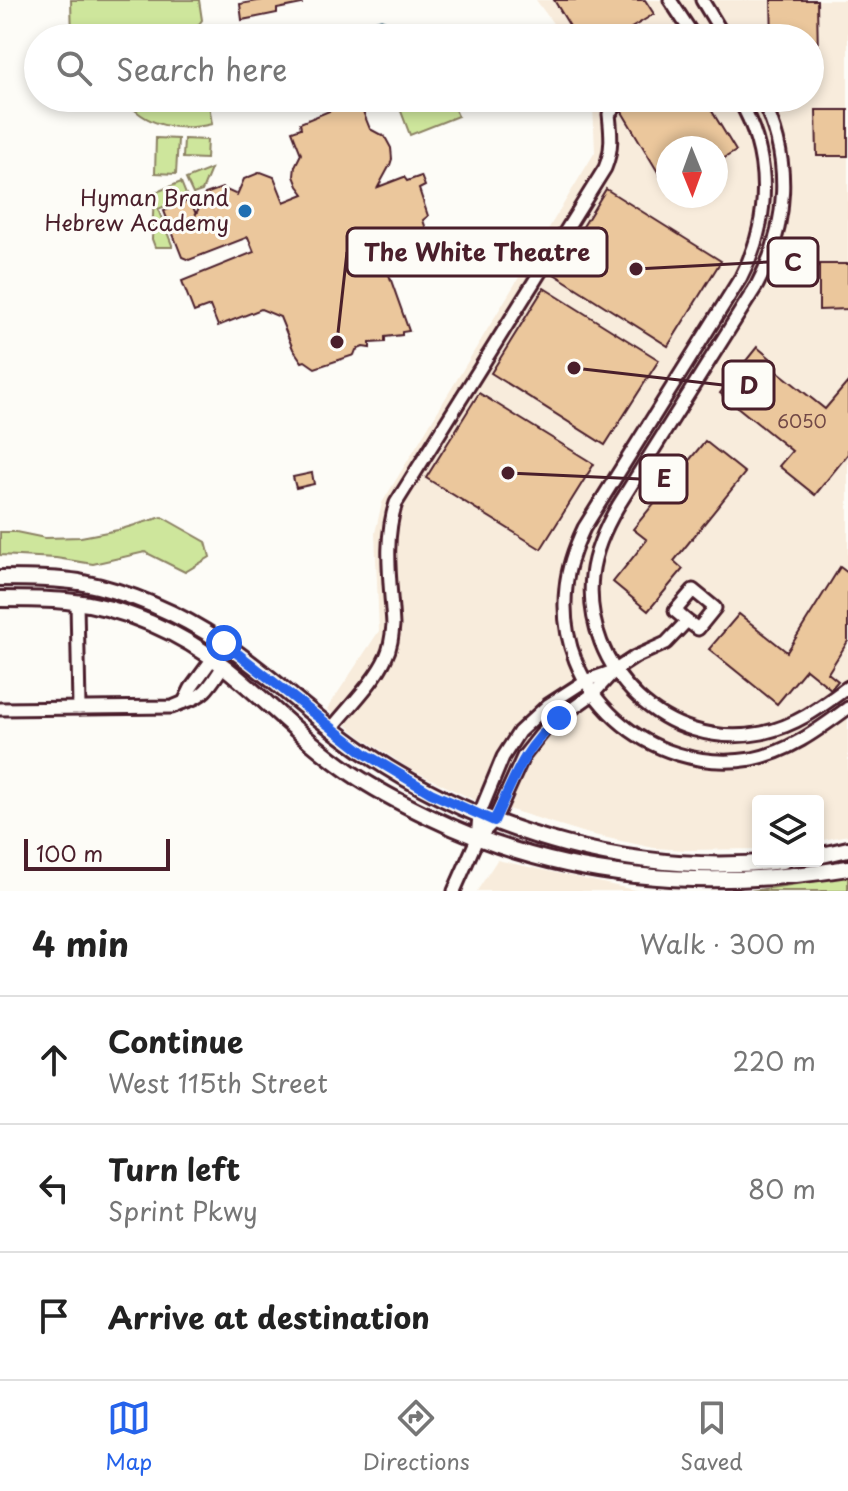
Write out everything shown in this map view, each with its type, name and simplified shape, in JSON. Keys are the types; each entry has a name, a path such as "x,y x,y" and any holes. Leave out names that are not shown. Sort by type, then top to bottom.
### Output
{"street":[{"path":"670,0 686,24"},
{"path":"702,0 717,24"},
{"path":"332,728 376,673 386,657 391,640 389,535 396,503 605,168 612,138 611,112"},
{"path":"745,112 761,158 764,199 753,251 741,277 577,543 566,587 566,617 574,658 593,694 624,727 670,752 710,761 753,759 778,752 807,738 848,708"},
{"path":"767,112 776,134 783,173 778,233 757,285 603,533 592,572 592,601 599,639 624,683 645,703 670,720 696,730 729,735 760,733 789,725 848,687"},
{"path":"0,578 78,582 144,601 179,616 224,643 332,728 397,774 494,821 569,844 645,860 715,865 752,863"},
{"path":"0,599 77,602 153,624 218,662 322,751 373,788 477,839 536,859 620,877 705,884 797,877 848,868"},
{"path":"77,602 79,708"},
{"path":"454,891 477,839 479,815 503,757 519,732 548,705 585,681 615,670 666,643 687,621"},
{"path":"0,709 172,707 184,702 191,688 218,662"},
{"path":"477,839 494,821 523,757 536,741 559,718 593,694 615,670"},
{"path":"824,855 848,849"}],"shaded area":[{"path":"536,0 848,0 848,835 824,840 824,795 752,795 752,849 654,848 589,834 484,804 410,769 361,737 327,709 379,631 375,533 382,503 595,152 593,112 824,112 824,24 553,24"},
{"path":"497,860 639,891 477,891"}],"green space":[{"path":"71,0 199,0 202,20 199,24 72,24"},
{"path":"138,112 210,112 212,124 175,127"},
{"path":"401,112 456,112 458,116 410,135"},
{"path":"156,138 178,139 176,174 155,173"},
{"path":"184,139 207,140 206,159 183,158"},
{"path":"211,169 202,191 193,194 186,179"},
{"path":"181,182 187,197 158,209 172,247 155,247 152,239 154,193"},
{"path":"162,517 206,542 210,557 185,572 145,552 93,564 56,558 0,555 0,532 45,538 81,537"},
{"path":"848,876 848,891 751,891"}],"water":[{"path":"381,19 388,24 366,24"}],"building":[{"path":"263,0 302,0 302,4 242,20 240,4"},
{"path":"554,0 645,0 654,14 638,24 569,24"},
{"path":"771,0 817,0 817,24 772,24"},
{"path":"848,110 848,156 817,156 816,112"},
{"path":"327,112 363,112 370,129 385,137 391,148 390,165 378,187 404,177 407,181 421,176 425,186 419,189 428,216 423,220 428,235 417,239 422,255 387,269 409,331 385,337 385,342 370,343 370,348 363,347 356,350 354,355 315,368 302,362 293,349 280,317 261,309 218,326 210,306 194,312 182,281 254,252 248,237 189,260 182,257 164,211 190,200 196,214 205,194 222,188 237,195 244,179 261,172 274,177 284,202 304,194 294,176 301,154 292,131 301,128 300,123"},
{"path":"622,112 712,112 727,136 656,136 656,169"},
{"path":"728,138 736,151 728,156"},
{"path":"606,189 721,261 668,346 554,274"},
{"path":"819,264 848,264 848,309 819,310"},
{"path":"544,288 659,360 605,445 491,373"},
{"path":"757,347 775,362 771,366 825,409 848,382 848,454 815,495 779,466 792,451 720,393"},
{"path":"479,393 594,464 541,549 426,478"},
{"path":"705,441 745,473 674,561 683,569 648,611 613,582 647,540 633,529"},
{"path":"312,473 314,484 296,488 293,477"},
{"path":"840,567 848,573 848,641 828,673 838,681 831,689 806,669 777,704 709,649 739,614 787,652"}],"place":[{"name":"Hyman Brand Hebrew Academy","path":"245,211"},
{"name":"C","path":"636,269"},
{"name":"The White Theatre","path":"337,342"},
{"name":"D","path":"574,368"},
{"name":"E","path":"508,473"}],"route":[{"path":"224,643 364,753 431,793 494,821 523,757 546,728 559,718"}]}
